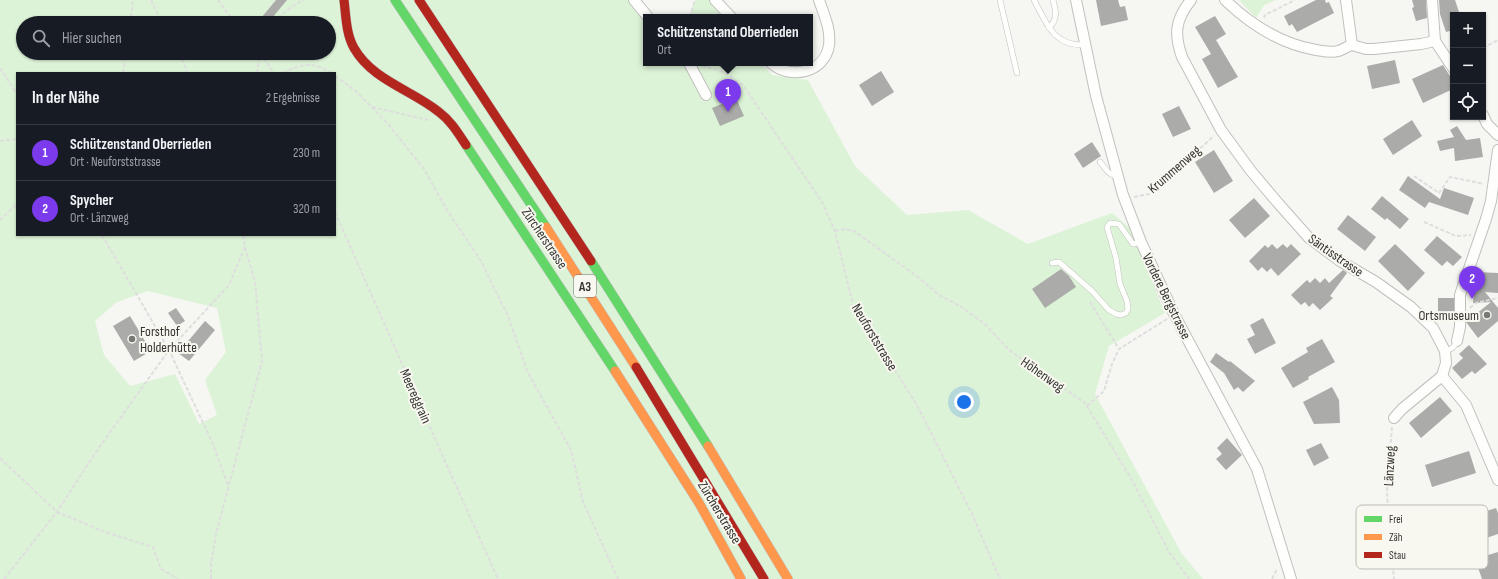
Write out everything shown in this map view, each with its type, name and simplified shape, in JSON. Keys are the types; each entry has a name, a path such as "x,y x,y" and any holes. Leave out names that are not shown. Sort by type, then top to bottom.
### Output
{"main road":[{"name":"Zürcherstrasse","path":"344,0 349,34 354,49 362,60 377,74 431,105 443,114 451,123 675,464 723,544 741,579"},
{"name":"A3","path":"395,0 551,233 609,324 667,416 764,579"},
{"name":"A3","path":"419,0 498,117 619,302 690,415 788,579"}],"street":[{"path":"634,0 646,14"},
{"path":"715,0 728,14"},
{"path":"775,66 780,70 802,73 812,69 822,62 829,46 829,28 819,0"},
{"name":"Vordere Bergstrasse","path":"1076,0 1096,96 1118,176 1141,242 1174,314 1257,469 1291,579"},
{"name":"Säntisstrasse","path":"1191,0 1178,22 1176,35 1178,45 1182,58 1221,130 1255,176 1309,238 1340,261 1376,282 1411,307 1433,328 1445,351"},
{"path":"1225,0 1242,16 1260,29 1282,40 1305,48 1338,52 1352,45 1366,50 1421,44 1436,40"},
{"path":"1346,0 1352,45"},
{"path":"1432,0 1436,40 1450,63"},
{"path":"691,66 706,95"},
{"path":"1486,120 1490,129 1498,135"},
{"path":"1457,341 1460,319 1460,295 1482,235 1490,201 1498,150"},
{"path":"1394,418 1402,409 1442,376 1446,363 1445,351"},
{"path":"1442,376 1466,405 1498,480"}],"lane":[{"path":"1000,0 1017,73"},
{"path":"1034,0 1049,28 1056,36 1065,43 1085,45"},
{"path":"1049,28 1054,23 1056,18 1056,10 1052,0"},
{"path":"1100,162 1112,176 1118,176"},
{"path":"1052,263 1059,262 1092,291 1109,310 1121,315 1126,313 1128,309 1120,284 1116,258 1107,227 1110,223 1119,224 1133,244 1141,242"},
{"path":"1445,351 1452,349 1457,341"}],"path":[{"path":"131,16 133,0"},
{"path":"151,0 159,16"},
{"path":"218,0 230,16"},
{"path":"281,16 297,3 304,0"},
{"path":"691,14 695,0"},
{"path":"1260,29 1265,15 1295,0"},
{"path":"1486,46 1498,40"},
{"path":"123,72 125,60"},
{"path":"183,60 187,72"},
{"path":"257,72 259,60"},
{"path":"265,60 273,72"},
{"path":"285,72 294,68 311,64 324,68 330,72"},
{"name":"Neuforststrasse","path":"697,66 724,72 743,85 822,202 835,231 853,305 917,405 972,514 1000,579"},
{"path":"0,68 16,92"},
{"path":"336,77 357,92 372,107 388,124 424,169 447,210 481,261 508,316 527,371 571,450 583,502 618,579"},
{"path":"372,107 432,121"},
{"name":"Krummenweg","path":"1124,195 1137,198 1149,194 1198,148 1221,130"},
{"path":"0,141 16,139"},
{"path":"1414,176 1439,193 1450,177 1487,185"},
{"path":"0,220 16,205"},
{"name":"Meereggrain","path":"336,214 498,579"},
{"path":"1424,222 1456,236 1482,235"},
{"name":"Höhenweg","path":"835,231 845,230 854,232 918,277 939,295 960,306 985,324 1008,350 1085,403 1132,480 1168,552 1189,579"},
{"path":"103,236 169,350 212,442 228,486"},
{"path":"211,579 211,564 216,534 262,361 255,282 243,236"},
{"path":"4,579 57,512 96,452 169,350 229,285 245,247"},
{"path":"1460,319 1476,302 1498,298"},
{"path":"1089,300 1119,349"},
{"path":"1087,406 1104,392 1112,364 1119,349 1174,314"},
{"name":"Länzweg","path":"1388,505 1387,488 1391,430 1394,418"},
{"path":"0,458 57,512 105,532 153,547 161,569 178,579"},
{"path":"1272,579 1278,568"},
{"name":"Länzweg","path":"1393,569 1394,579"}],"green space":[{"path":"0,0 634,0 644,14 643,66 764,66 772,75 808,80 855,166 907,215 968,210 1028,244 1112,213 1131,229 1165,313 1109,346 1095,394 1182,554 1203,579 0,579","holes":["148,291 217,308 226,352 205,380 217,415 199,424 175,374 130,386 104,355 95,321 117,302"]},
{"path":"695,0 712,0 724,14 691,14"},
{"path":"1239,0 1276,0 1264,5 1256,18"}],"building":[{"path":"276,0 287,0 274,16 263,16"},
{"path":"1096,0 1118,0 1120,7 1125,6 1128,20 1101,26"},
{"path":"1316,0 1325,0 1326,3 1329,2 1334,13 1297,32 1292,24 1289,26 1284,16"},
{"path":"1412,0 1426,0 1427,18 1416,21 1412,8 1414,7"},
{"path":"1439,0 1455,0 1459,12 1450,12 1450,31 1446,32 1440,14"},
{"path":"1215,16 1226,34 1216,40 1238,77 1218,88 1202,59 1211,54 1195,27"},
{"path":"1395,60 1400,83 1372,89 1367,66"},
{"path":"1443,65 1450,76 1450,90 1423,103 1412,79"},
{"path":"881,71 894,92 872,106 859,85"},
{"path":"736,98 744,116 720,126 712,108"},
{"path":"1179,106 1191,129 1173,137 1162,114"},
{"path":"1412,120 1422,136 1393,155 1383,139"},
{"path":"1457,126 1466,140 1480,138 1483,157 1455,161 1454,148 1440,151 1437,141 1454,137 1450,130"},
{"path":"1092,142 1101,156 1083,168 1074,154"},
{"path":"1214,150 1233,181 1214,193 1195,162"},
{"path":"1408,176 1440,199 1444,188 1474,198 1468,215 1429,202 1425,208 1399,190"},
{"path":"1382,196 1409,219 1400,229 1387,218 1385,220 1371,209"},
{"path":"1254,198 1270,216 1245,238 1229,220"},
{"path":"1348,215 1376,237 1365,251 1337,229"},
{"path":"1437,236 1462,257 1453,266 1447,261 1442,266 1424,250"},
{"path":"1272,244 1277,249 1283,244 1287,248 1291,244 1301,254 1278,276 1271,268 1267,272 1262,267 1258,271 1249,261 1265,245 1268,248"},
{"path":"1395,244 1425,273 1408,291 1378,261"},
{"path":"1061,269 1069,276 1076,287 1045,308 1032,289"},
{"path":"1343,270 1347,273 1330,296 1333,298 1320,310 1313,303 1309,307 1305,302 1301,305 1291,295 1307,280 1310,283 1315,278 1320,283 1325,278 1329,283"},
{"path":"1475,272 1498,273 1498,293 1485,292 1498,308 1498,321 1478,338 1466,322 1491,302 1473,303"},
{"path":"1438,298 1454,298 1454,315 1438,315"},
{"path":"176,308 185,321 177,326 168,313"},
{"name":"Forsthof Holderhütte","path":"130,316 151,351 134,361 113,326"},
{"path":"1263,318 1276,343 1255,354 1247,339 1255,335 1250,325"},
{"path":"205,321 215,330 189,361 178,353"},
{"path":"1322,339 1335,362 1308,377 1309,379 1293,388 1281,368 1308,352 1306,348"},
{"path":"1469,345 1487,364 1475,374 1472,371 1462,379 1452,368 1463,358 1459,354"},
{"path":"1216,353 1229,362 1230,361 1255,381 1243,392 1238,387 1234,390 1224,373 1210,362"},
{"path":"1332,387 1339,400 1340,423 1314,424 1303,402"},
{"path":"1440,397 1452,411 1421,438 1409,423"},
{"path":"1227,438 1242,455 1226,470 1216,459 1222,454 1217,448"},
{"path":"1321,443 1329,458 1314,466 1306,450"},
{"path":"1469,451 1476,473 1432,487 1425,465"},
{"path":"1496,508 1498,513 1498,534 1488,537 1488,511"},
{"path":"1498,552 1498,579 1482,579 1478,569 1488,569 1488,555"}],"traffic: fast":[{"path":"395,0 546,227"},
{"path":"466,145 615,371"},
{"path":"591,261 708,446"}],"traffic: slow":[{"path":"546,227 636,367"},
{"path":"615,371 699,503 741,579"},
{"path":"708,446 788,579"}],"traffic: jam":[{"path":"344,0 349,37 351,43 362,59 382,77 428,104 447,119 466,145"},
{"path":"419,0 591,261"},
{"path":"636,367 764,579"}],"place":[{"name":"Schützenstand Oberrieden","path":"728,112"},
{"name":"Spycher","path":"1472,299"},
{"name":"Ortsmuseum","path":"1487,315"},
{"name":"Forsthof Holderhütte","path":"132,339"}]}
